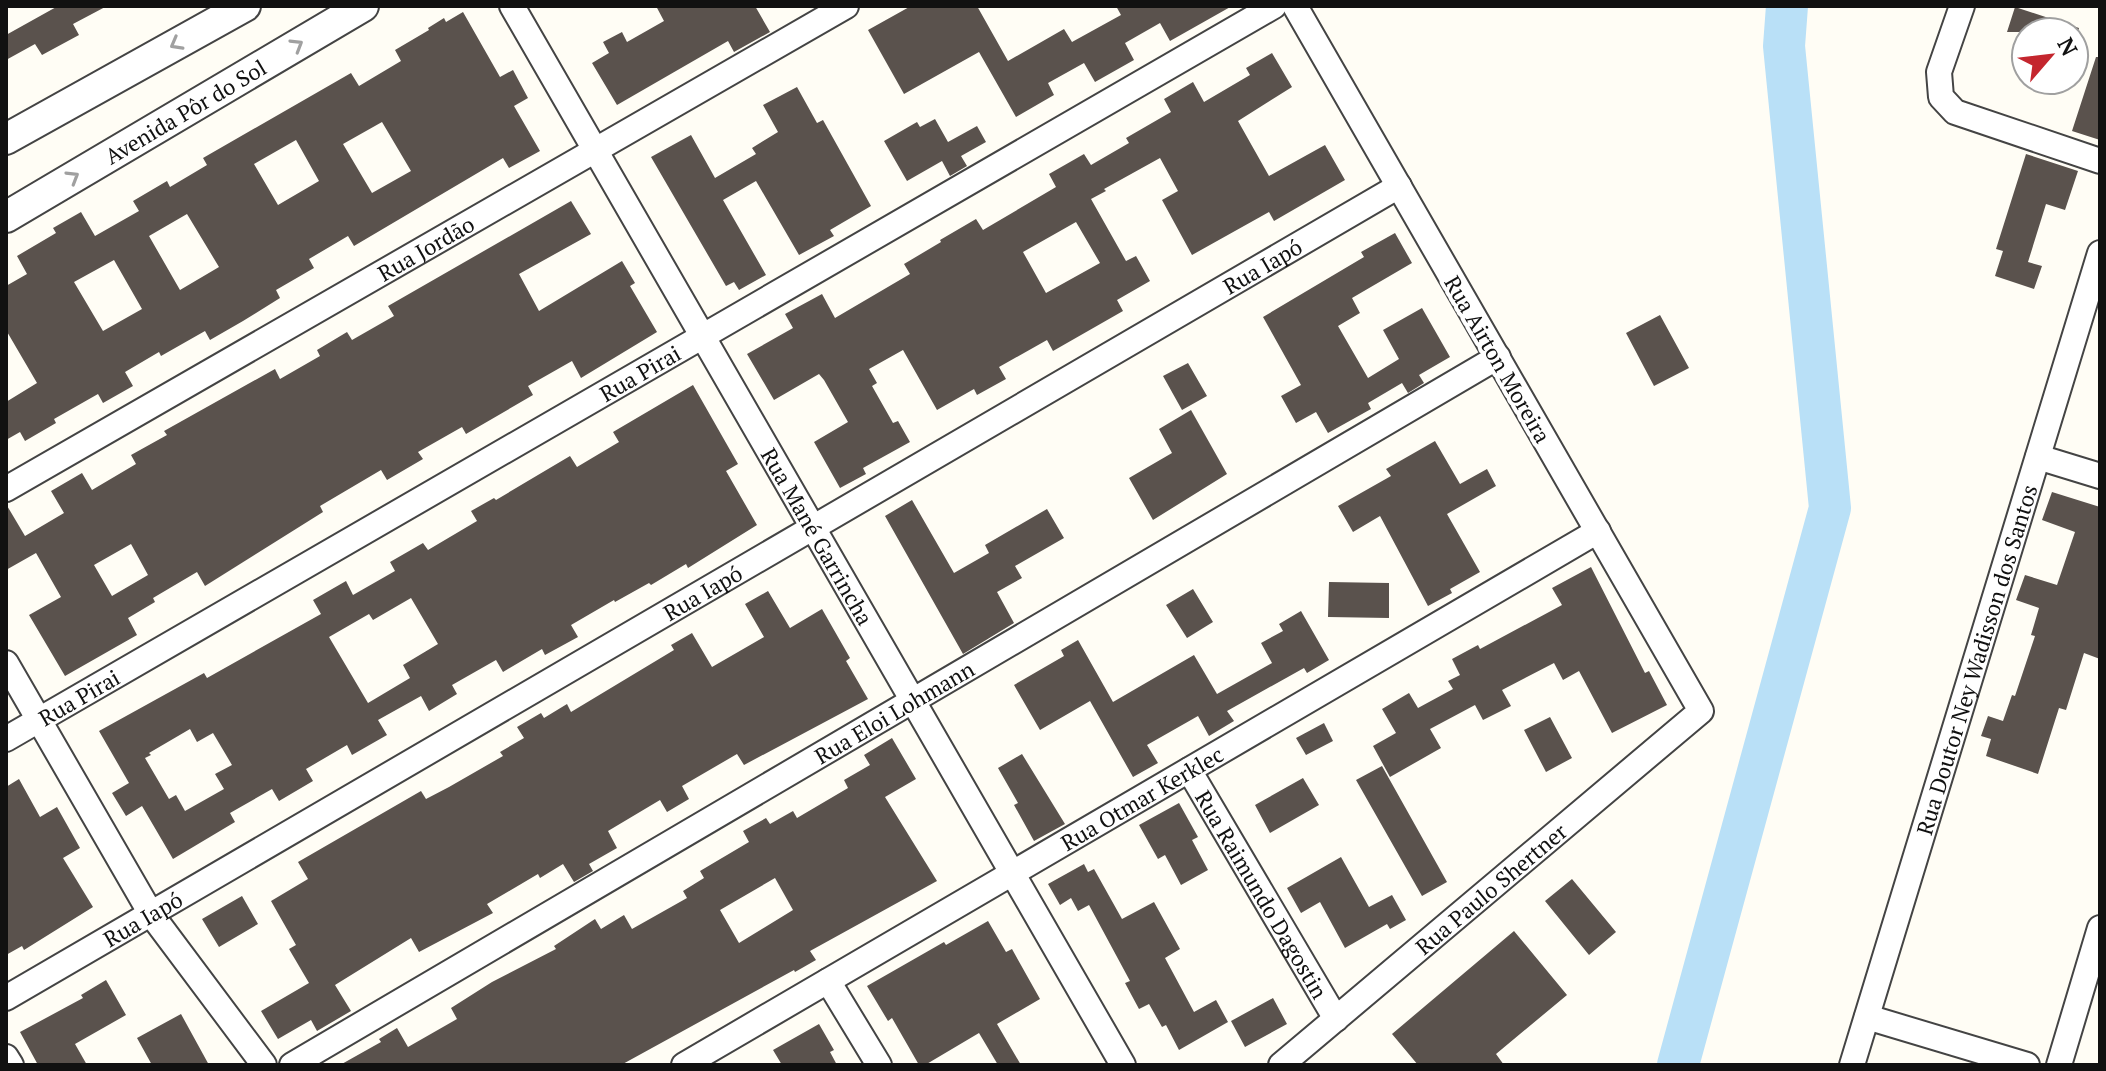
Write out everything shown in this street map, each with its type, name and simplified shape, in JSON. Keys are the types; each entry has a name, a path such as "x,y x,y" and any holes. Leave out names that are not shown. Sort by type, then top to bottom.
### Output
{"street":[{"path":"6,139 245,6"},
{"name":"Avenida Pôr do Sol","path":"6,217 363,6"},
{"name":"Rua Mané Garrincha","path":"512,6 1123,1065"},
{"name":"Rua Jordão","path":"6,489 846,6"},
{"name":"Rua Pirai","path":"6,739 1274,6"},
{"name":"Rua Airton Moreira","path":"1295,6 1701,711"},
{"path":"1962,6 1939,72 1941,97 1955,112 2100,161"},
{"name":"Rua Iapó","path":"6,998 1399,186"},
{"name":"Rua Doutor Ney Wadisson dos Santos","path":"1852,1065 2100,253"},
{"name":"Rua Eloi Lohmann","path":"292,1065 1498,357"},
{"path":"2038,457 2100,476"},
{"name":"Rua Otmar Kerklec","path":"684,1065 1598,531"},
{"path":"6,663 151,914 264,1065"},
{"name":"Rua Paulo Shertner","path":"1281,1065 1701,711"},
{"name":"Rua Raimundo Dagostin","path":"1189,770 1336,1019"},
{"path":"2059,1065 2100,928"},
{"path":"828,981 879,1065"},
{"path":"1867,1017 2027,1065"},
{"path":"6,1057 11,1065"}],"building":[{"path":"58,6 107,6 73,24 79,35 42,55 35,44 6,60 6,35"},
{"path":"656,6 755,6 770,32 734,52 728,41 617,105 592,63 609,53 603,42 622,32 627,42 664,21"},
{"path":"911,6 977,6 1008,61 1064,29 1072,42 1121,15 1116,6 1232,6 1170,41 1160,23 1125,43 1134,60 1095,82 1084,63 1048,83 1054,95 1016,117 979,52 904,94 868,30"},
{"path":"2015,7 2042,16 2012,16"},
{"path":"463,12 500,77 513,70 528,98 514,106 540,151 509,168 503,158 354,246 348,236 309,259 314,268 276,290 280,298 243,321 210,340 205,331 161,356 159,352 125,372 133,386 103,403 98,394 54,419 56,423 25,441 20,432 6,440 6,402 37,383 6,330 6,286 27,274 17,256 56,233 53,228 81,212 95,236 139,211 133,201 167,181 170,187 207,165 203,158 351,73 359,86 401,61 395,50 444,18 446,22","holes":["382,122 411,171 372,193 343,144","296,140 319,181 278,205 254,164","187,214 219,267 180,290 149,236","114,260 142,309 103,331 74,282"]},
{"path":"1272,53 1292,87 1238,121 1269,176 1325,145 1345,180 1274,221 1269,212 1192,255 1162,200 1178,191 1160,158 1104,189 1106,191 1091,199 1126,261 1136,256 1150,281 1117,300 1123,311 1053,351 1047,340 999,367 1006,379 977,395 974,389 937,410 903,350 869,369 877,383 872,386 893,423 898,421 910,442 863,468 866,474 840,488 814,442 848,422 824,380 819,374 774,400 747,354 793,328 785,314 822,294 835,318 910,274 904,264 940,240 976,219 983,230 1056,187 1049,174 1084,154 1091,165 1129,143 1126,138 1171,112 1164,99 1193,82 1204,102 1250,75 1246,68","holes":["1076,222 1100,263 1046,293 1023,252"]},
{"path":"2096,57 2100,57 2100,140 2072,131 2083,96 2090,96 2090,76"},
{"path":"797,87 817,123 823,120 871,206 830,230 834,236 799,255 756,181 723,200 766,275 739,290 734,282 726,286 651,157 691,135 715,178 756,154 752,148 778,132 763,105"},
{"path":"935,119 948,142 977,126 986,142 961,156 967,166 950,176 942,161 907,181 884,141 917,122 920,127"},
{"path":"2026,154 2078,171 2065,210 2046,204 2028,262 2042,266 2034,289 1995,276 2003,251 1996,249"},
{"path":"571,201 591,234 519,274 539,311 622,261 635,283 630,286 657,332 581,378 572,361 528,386 533,395 466,434 462,427 418,452 423,459 387,480 381,470 320,506 323,512 205,586 197,572 153,598 155,602 128,618 137,635 65,676 29,615 61,597 36,553 6,570 6,504 25,536 64,513 51,491 82,473 92,490 136,464 131,455 167,435 164,431 275,369 280,379 320,356 317,350 347,332 352,340 394,316 388,306","holes":["131,544 148,575 112,596 94,565"]},
{"path":"1395,233 1412,263 1352,298 1360,313 1338,326 1368,378 1399,359 1383,330 1422,308 1450,357 1419,375 1424,383 1408,393 1402,383 1368,403 1371,409 1328,433 1316,412 1296,423 1281,396 1301,385 1263,317 1364,257 1361,252"},
{"path":"1660,315 1689,368 1654,386 1626,333"},
{"path":"1188,363 1207,396 1182,410 1163,376"},
{"path":"693,385 738,464 726,471 757,525 688,568 686,564 571,625 578,637 545,655 542,649 503,672 496,660 452,685 457,694 429,711 421,696 378,720 387,735 352,755 347,745 306,769 313,781 279,801 272,789 230,813 235,822 173,859 142,806 126,816 112,793 129,783 99,731 204,673 207,678 321,614 313,600 346,581 353,595 395,571 390,562 423,543 428,550 477,521 471,511 494,498 496,500 570,456 577,467 619,442 613,432","holes":["411,598 438,644 403,665 410,678 368,703 329,637 369,614 373,620","190,729 197,742 213,733 232,765 215,774 224,789 185,811 176,795 169,799 145,758"]},
{"path":"1191,410 1227,474 1153,520 1129,478 1172,453 1159,429"},
{"path":"1435,441 1460,484 1487,469 1496,486 1447,514 1480,572 1428,606 1380,516 1353,532 1338,506 1391,476 1386,469"},
{"path":"2052,492 2100,507 2100,659 2084,653 2066,710 2059,708 2038,774 1986,756 1991,739 1981,736 1988,716 2003,721 2012,695 2015,696 2035,636 2031,635 2039,608 2016,600 2025,575 2057,585 2075,532 2042,520"},
{"path":"912,500 954,573 989,553 985,545 1047,509 1064,538 1015,566 1022,578 997,592 1014,623 963,654 885,516"},
{"path":"1591,567 1645,673 1649,671 1667,705 1612,733 1579,671 1563,680 1554,663 1502,690 1511,706 1483,720 1475,705 1430,729 1441,748 1390,777 1373,746 1396,733 1382,709 1409,693 1418,708 1453,689 1448,681 1460,675 1452,659 1478,645 1480,649 1562,605 1552,588"},
{"path":"1329,582 1389,583 1389,618 1328,617"},
{"path":"1193,589 1213,622 1187,638 1166,605"},
{"path":"768,591 790,628 822,609 850,658 846,661 868,699 744,765 737,754 682,786 689,799 667,812 660,800 608,831 617,848 589,864 593,871 574,882 563,864 540,878 538,874 487,904 493,913 419,952 411,938 335,985 351,1011 317,1031 311,1020 278,1039 261,1011 309,983 289,949 296,945 271,901 308,879 298,862 421,791 426,799 503,756 500,752 524,738 517,727 541,713 544,718 567,704 571,712 674,650 671,645 692,633 712,667 764,637 745,604"},
{"path":"1301,611 1329,660 1307,673 1304,668 1227,711 1234,721 1209,736 1198,716 1147,745 1158,763 1133,777 1090,701 1040,730 1014,685 1064,656 1061,650 1078,640 1113,702 1194,655 1217,694 1272,663 1261,643 1283,631 1279,624"},
{"path":"1550,717 1572,758 1546,772 1524,730"},
{"path":"1324,723 1333,741 1306,755 1296,738"},
{"path":"892,738 916,779 885,797 937,881 810,951 816,960 621,1065 340,1065 381,1042 379,1039 397,1028 408,1047 457,1019 451,1008 492,982 556,949 554,946 595,919 601,929 624,915 632,929 687,898 683,891 704,878 700,871 749,842 743,831 766,818 770,824 793,811 797,818 848,788 844,780 870,765 864,755","holes":["775,878 793,910 739,943 720,910"]},
{"path":"1022,754 1065,824 1034,841 1014,805 1018,803 998,768"},
{"path":"1382,766 1447,882 1422,896 1356,780"},
{"path":"1303,778 1319,805 1270,833 1255,805"},
{"path":"19,779 40,817 57,807 80,848 63,858 93,907 24,950 22,946 6,955 6,787"},
{"path":"1179,803 1198,837 1192,840 1208,870 1181,885 1165,855 1158,859 1139,825"},
{"path":"1341,857 1369,907 1392,895 1406,920 1390,929 1387,924 1345,948 1320,902 1301,913 1287,888"},
{"path":"1084,864 1088,872 1094,869 1122,919 1154,902 1180,949 1165,958 1194,1012 1216,1000 1228,1022 1179,1050 1166,1025 1162,1027 1149,1004 1139,1009 1125,983 1130,981 1089,905 1078,911 1071,898 1060,905 1048,884"},
{"path":"1572,879 1616,932 1589,955 1545,901"},
{"path":"242,896 258,924 219,947 202,919"},
{"path":"988,921 1006,952 1012,949 1040,999 997,1024 1021,1065 998,1065 979,1033 925,1065 919,1065 892,1018 888,1021 867,986"},
{"path":"1514,931 1567,995 1496,1054 1504,1065 1418,1065 1392,1034"},
{"path":"106,980 126,1015 75,1044 87,1065 38,1065 20,1032 83,998 81,995"},
{"path":"1273,998 1287,1024 1245,1047 1231,1021"},
{"path":"181,1014 209,1065 152,1065 137,1038"},
{"path":"819,1024 834,1050 830,1052 837,1065 782,1065 773,1050"}],"waterway":[{"path":"1678,1065 1830,508 1784,46 1787,6"}]}
